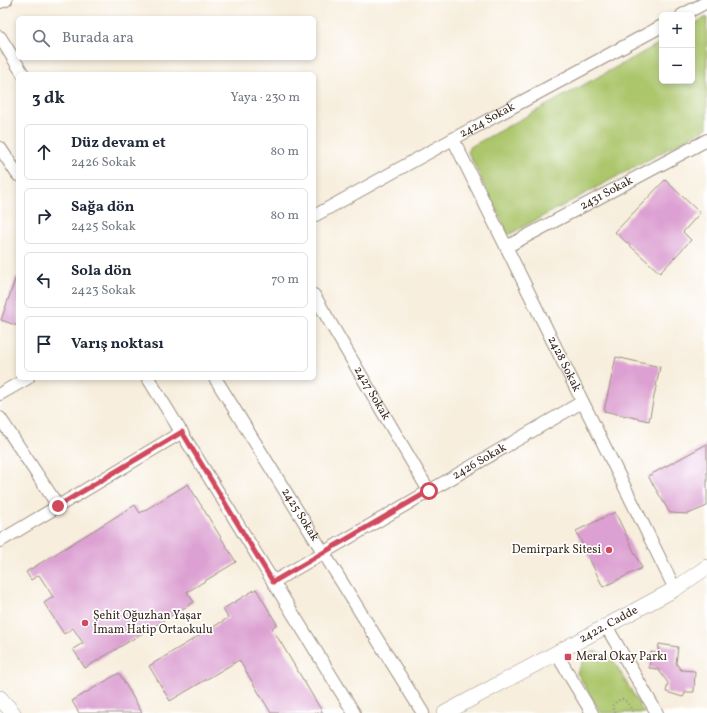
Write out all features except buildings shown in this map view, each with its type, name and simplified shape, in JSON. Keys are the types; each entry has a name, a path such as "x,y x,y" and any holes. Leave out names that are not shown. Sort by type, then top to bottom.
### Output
{"street":[{"path":"0,2 6,0"},
{"path":"688,12 707,2"},
{"name":"2424 Sokak","path":"316,215 659,28"},
{"path":"0,38 22,72"},
{"name":"2428 Sokak","path":"453,139 675,589"},
{"name":"2431 Sokak","path":"506,247 707,140"},
{"path":"0,148 16,172"},
{"name":"2427 Sokak","path":"316,298 429,491"},
{"path":"0,394 24,380"},
{"path":"149,380 354,713"},
{"name":"2425 Sokak","path":"216,380 423,713"},
{"name":"2426 Sokak","path":"273,582 582,402"},
{"path":"0,418 58,506"},
{"path":"0,541 182,432"},
{"name":"2422. Cadde","path":"445,713 675,589 707,567"},
{"path":"606,626 657,713"},
{"path":"556,653 592,713"},
{"path":"0,698 13,713"}],"path":[{"path":"615,713 612,706 617,701 622,699 627,702 634,713"}],"green space":[{"path":"707,17 707,128 508,234 468,152 470,147 659,44 659,84 695,84 695,23"},
{"path":"594,651 611,656 644,713 601,713 577,673 585,657"}],"place":[{"name":"Demirpark Sitesi","path":"609,550"},
{"name":"Şehit Oğuzhan Yaşar İmam Hatip Ortaokulu","path":"85,623"},
{"name":"Meral Okay Parkı","path":"568,657"}],"route":[{"path":"58,506 182,432 273,582 429,491"}]}
